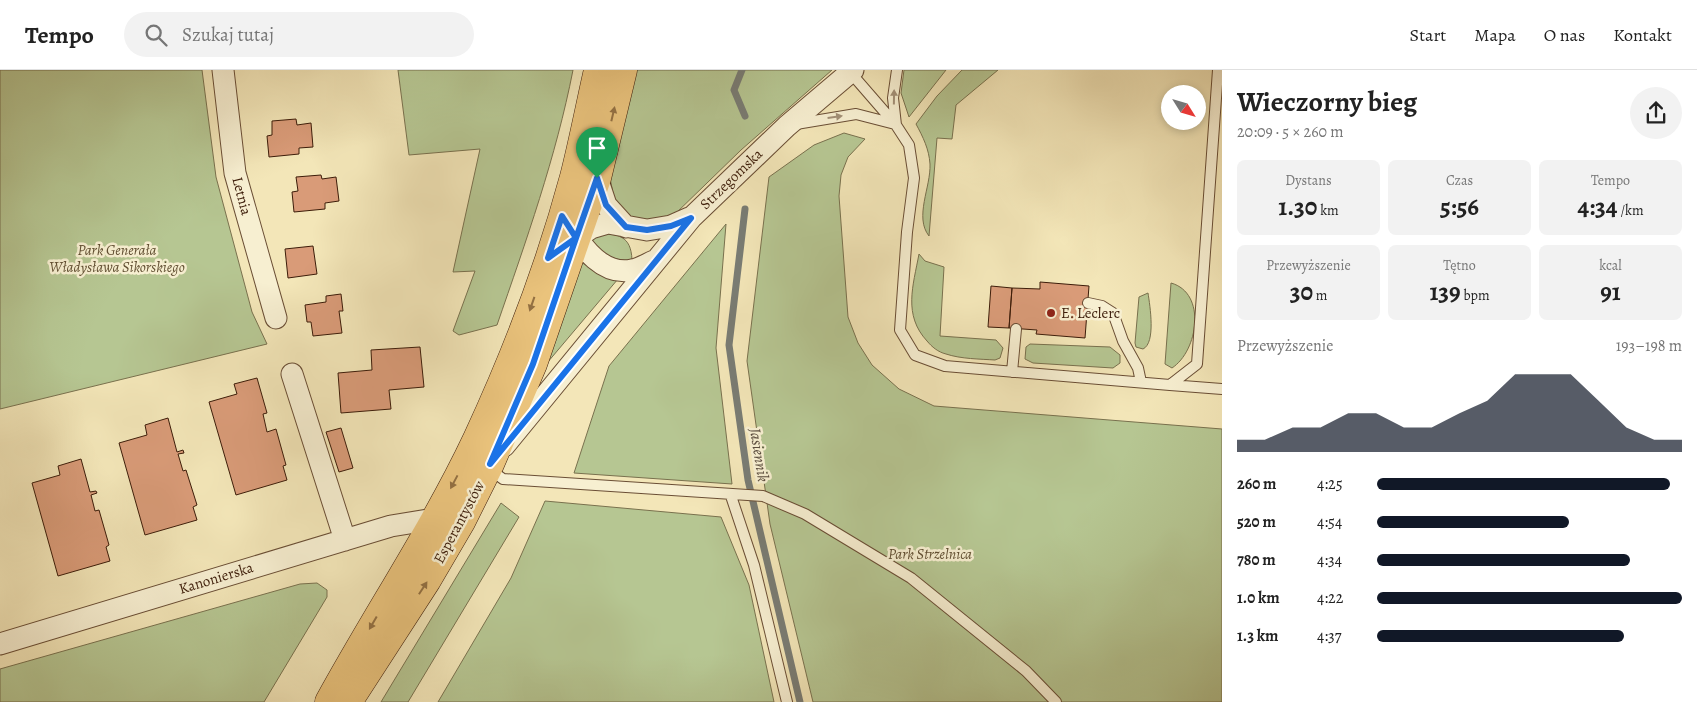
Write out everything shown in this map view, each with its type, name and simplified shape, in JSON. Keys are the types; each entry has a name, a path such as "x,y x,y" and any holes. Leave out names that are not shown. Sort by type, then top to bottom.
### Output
{"main road":[{"name":"Esperantystów","path":"348,702 427,580 461,522 489,466 533,364 569,227 574,176 598,70"},
{"name":"Esperantystów","path":"329,702 434,519 477,439 530,310 548,258 569,227 597,178 623,70"}],"street":[{"name":"Letnia","path":"223,70 235,172 276,318"},
{"name":"Strzegomska","path":"489,466 654,261 691,218 787,126 851,71"},
{"path":"597,178 606,205 626,227"},
{"path":"569,227 592,228 608,223 647,230 671,226 691,218"},
{"path":"569,227 588,254 610,268 631,270 654,261"},
{"path":"292,374 345,540"},
{"name":"Kanonierska","path":"0,644 391,526 434,519"}],"lane":[{"path":"896,124 893,98 897,70"},
{"path":"1170,385 1197,364 1218,70"},
{"path":"851,71 896,124 909,145 914,178 907,232 900,330 915,355 945,366 1222,389"},
{"path":"787,126 856,114 896,124"},
{"path":"1088,303 1102,306 1113,313 1124,341 1138,368 1141,382"},
{"path":"1012,372 1016,329"},
{"path":"489,466 503,479 731,496 763,496 805,514 911,578 1026,671 1056,702"},
{"path":"731,496 754,564 787,702"}],"green space":[{"name":"Park Generała Władysława Sikorskiego","path":"0,70 202,70 216,177 252,312 267,344 0,409"},
{"path":"398,70 573,70 549,167 497,325 459,335 453,331 475,271 453,272 480,149 409,155"},
{"path":"633,70 832,70 741,150 673,216 641,221 626,214 614,198 610,178"},
{"path":"904,70 946,70 909,117 901,93"},
{"path":"962,70 998,70 956,105 952,139 937,138 929,236 923,220 923,211 930,164 925,143 916,124 937,96"},
{"name":"Park Strzelnica","path":"844,133 865,139 848,157 841,175 839,196 848,317 858,343 872,365 899,389 934,406 1222,429 1222,702 813,702 770,524 747,361 769,177 814,145"},
{"path":"726,224 716,348 732,484 574,473 609,366"},
{"path":"596,233 617,235 626,241 629,245 632,260 619,260 608,256 590,239"},
{"path":"919,254 925,261 944,267 940,336 996,340 1003,348 1000,358 995,360 952,356 938,351 927,341 915,321 912,310 913,289"},
{"path":"581,262 600,274 618,279 547,363"},
{"path":"1171,283 1182,289 1190,298 1194,310 1195,323 1188,349 1181,360 1172,368 1165,364"},
{"path":"1148,293 1151,332 1150,340 1143,349 1136,347 1135,343 1139,297"},
{"path":"1030,344 1110,347 1120,355 1120,363 1113,368 1033,363 1025,359 1026,347"},
{"path":"545,501 721,517 749,585 774,702 438,702 511,578"},
{"path":"501,503 519,517 408,702 381,702"},
{"path":"317,583 327,590 327,597 264,702 0,702 0,669 300,584"}],"building":[{"path":"296,119 297,125 311,123 313,147 299,148 299,154 269,157 267,136 272,135 272,121"},
{"path":"321,175 322,179 336,177 339,201 325,203 325,209 294,212 292,192 298,191 296,177"},
{"path":"313,246 317,274 288,278 285,249"},
{"path":"1040,282 1089,286 1085,338 1036,334 1037,330 1009,328 1012,288 1040,289"},
{"path":"991,286 1012,288 1009,328 988,327"},
{"path":"341,294 343,311 339,311 342,333 313,336 311,322 307,322 305,305 326,302 326,296"},
{"path":"420,347 424,387 389,390 391,409 341,413 338,373 372,370 371,350"},
{"path":"257,378 267,413 263,414 267,432 276,429 286,465 283,466 287,480 236,495 209,402 237,394 234,384"},
{"path":"168,418 177,452 183,450 184,453 178,454 183,471 186,470 197,505 193,507 197,520 145,535 119,443 147,435 145,425"},
{"path":"341,428 353,468 339,472 326,432"},
{"path":"81,459 90,492 96,491 97,493 91,495 95,511 99,510 109,545 106,547 110,561 58,576 32,483 60,475 58,466"}],"waterway":[{"name":"Jasiennik","path":"742,70 734,90 745,116"},
{"name":"Jasiennik","path":"745,209 729,345 748,480 800,702"}],"place":[{"name":"E. Leclerc","path":"1051,313"}],"route":[{"path":"597,178 576,238 548,258 562,216 576,238 533,364 490,464 691,218 671,226 647,230 626,227 606,205 597,178"}]}
